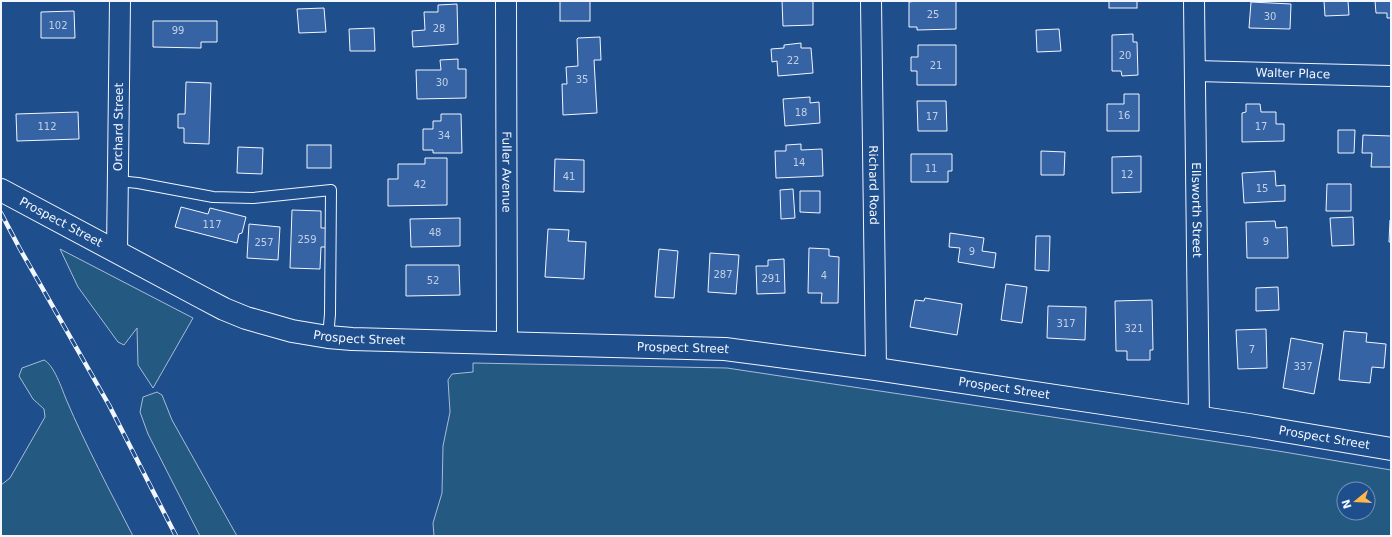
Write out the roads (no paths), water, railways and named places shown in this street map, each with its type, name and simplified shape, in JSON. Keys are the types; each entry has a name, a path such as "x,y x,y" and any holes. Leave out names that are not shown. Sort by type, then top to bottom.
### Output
{"main road":[{"name":"Prospect Street","path":"1,190 203,298 246,318 292,331 352,339 507,344 725,348 1249,425 1391,449"}],"street":[{"name":"Orchard Street","path":"117,252 120,1"},
{"name":"Fuller Avenue","path":"506,1 507,344"},
{"name":"Richard Road","path":"870,1 876,369"},
{"name":"Ellsworth Street","path":"1194,1 1199,418"},
{"name":"Walter Place","path":"1196,71 1391,76"}],"lane":[{"path":"118,181 138,183 212,198 253,198 331,190 330,314 328,337"}],"railway":[{"path":"1,213 109,405 176,536"}]}
